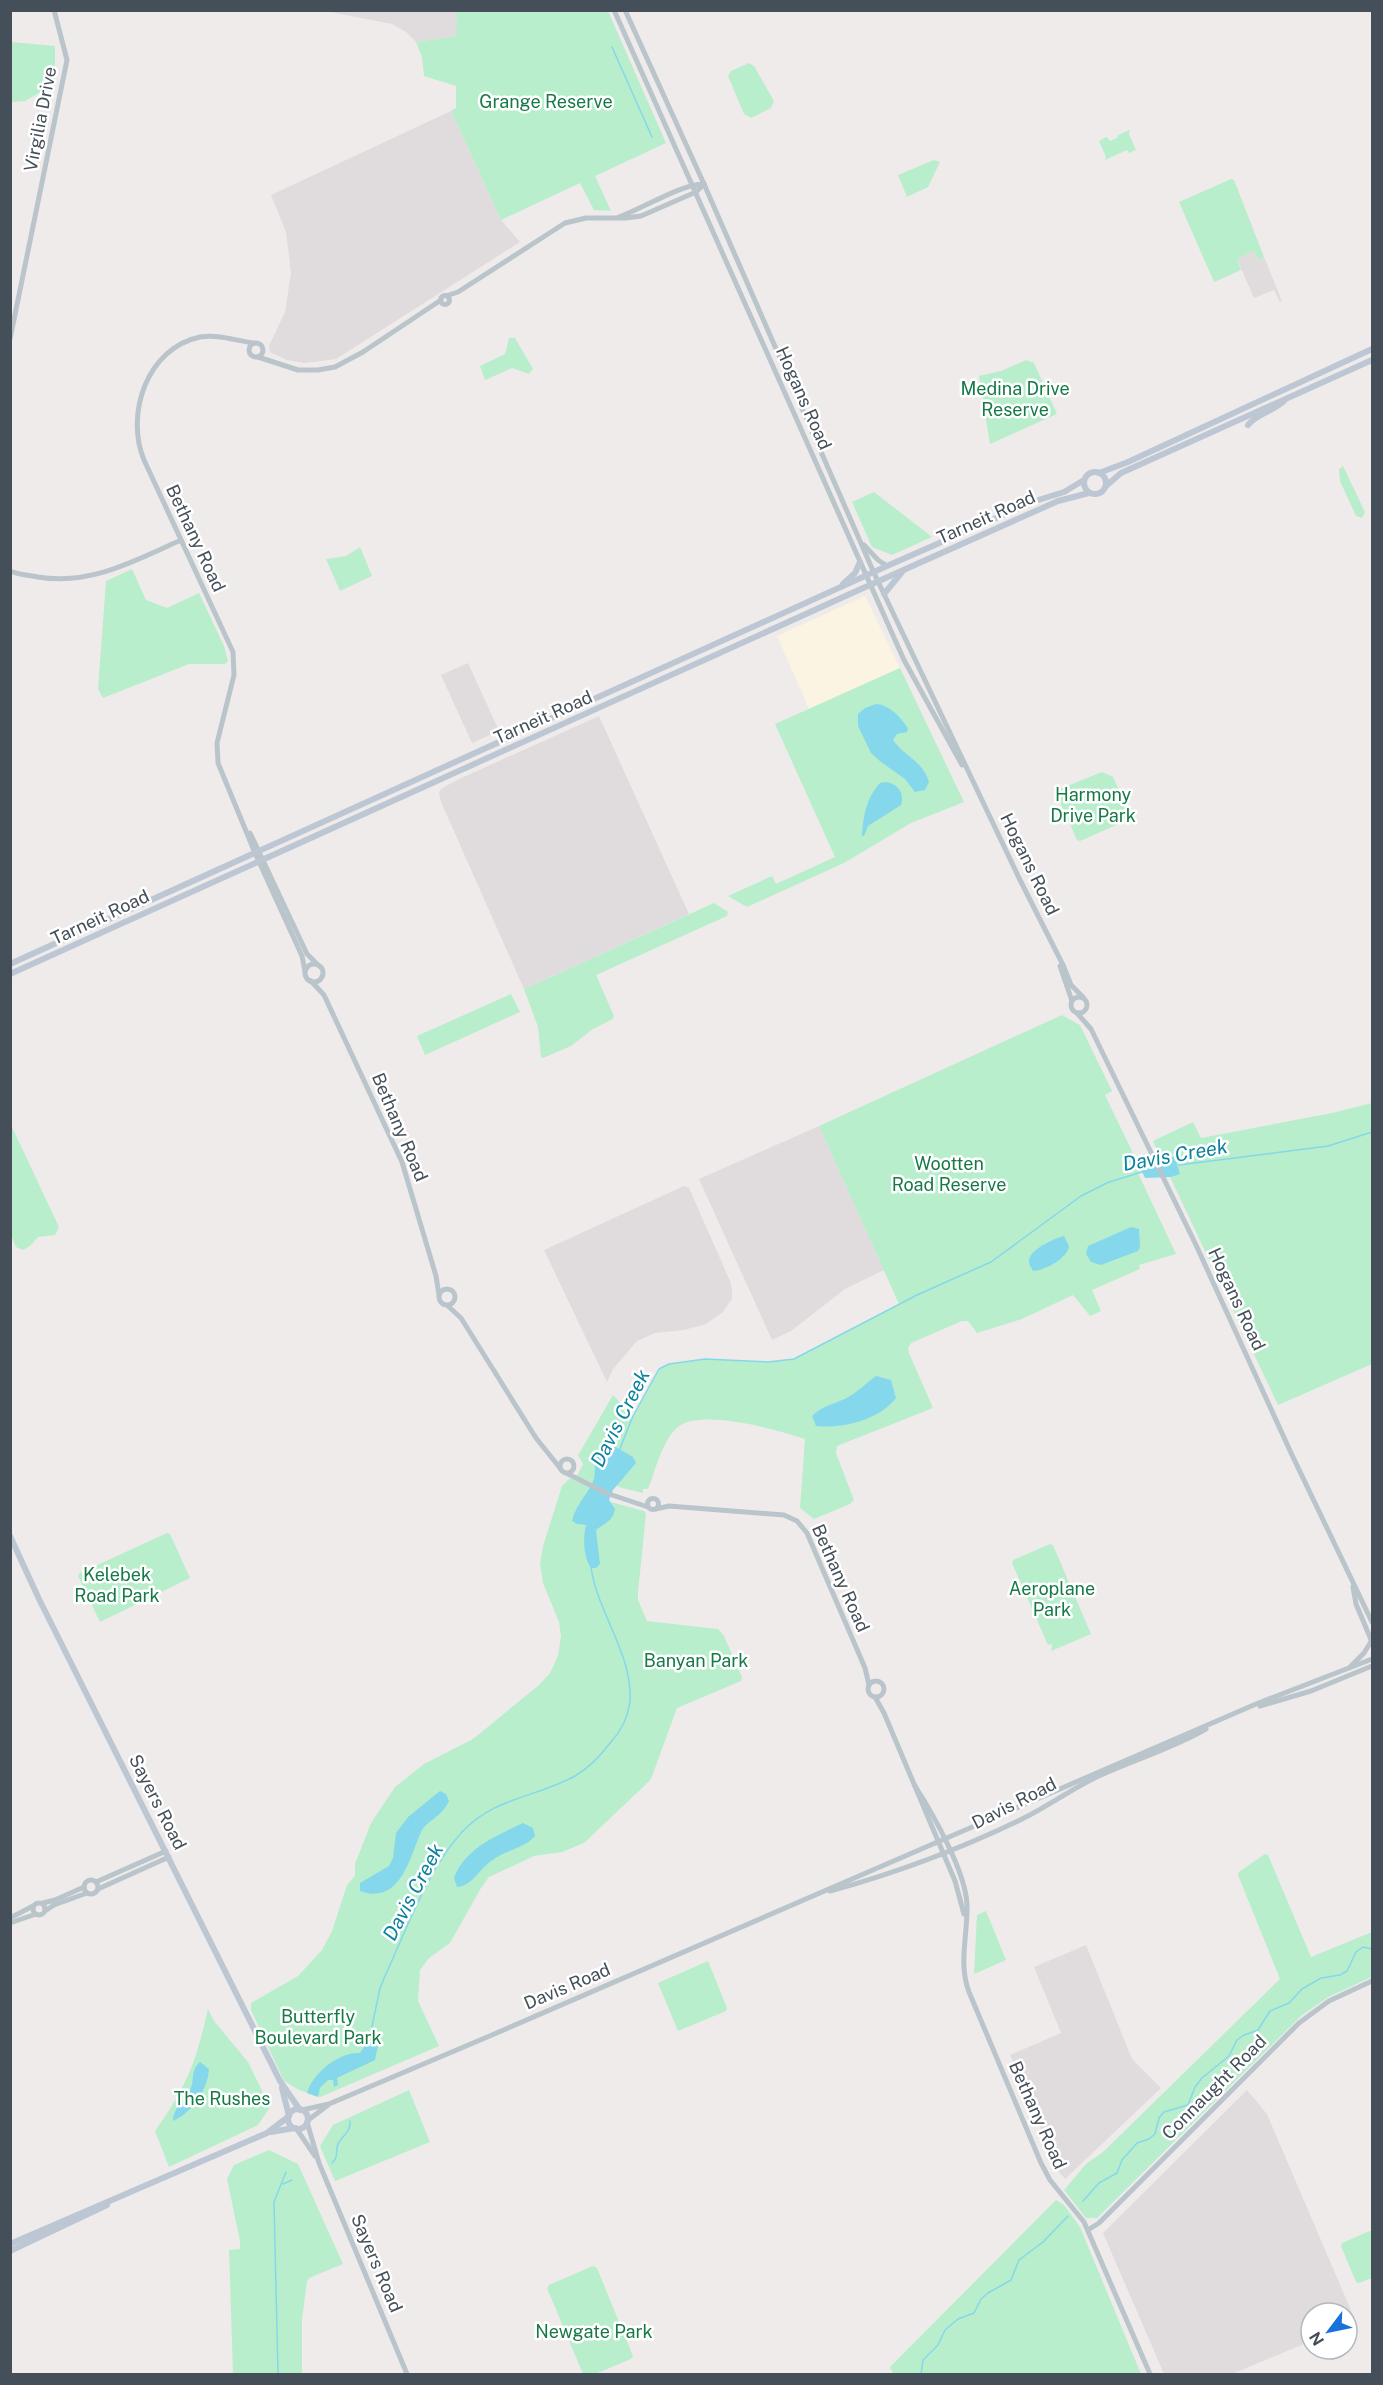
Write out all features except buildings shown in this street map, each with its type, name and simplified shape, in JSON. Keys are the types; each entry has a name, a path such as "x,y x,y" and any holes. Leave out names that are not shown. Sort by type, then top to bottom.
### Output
{"main road":[{"path":"1372,349 1321,377 1287,398 1121,473 1099,494 1089,493 1084,487 1084,480 1090,473 1099,473 1122,465 1239,411 1321,377 1354,368 1372,360"},
{"path":"1248,425 1252,420 1278,408 1287,398"},
{"path":"1239,411 1243,418"},
{"path":"1099,473 1105,478 1106,486"},
{"name":"Tarneit Road","path":"10,964 475,755 887,566 1035,501 1064,492 1084,480"},
{"name":"Tarneit Road","path":"10,974 878,581 1058,501 1089,493"},
{"path":"841,587 855,573 860,562"},
{"path":"884,594 905,569"},
{"path":"77,934 96,929 132,913 139,915"},
{"name":"Sayers Road","path":"10,1536 36,1593 280,2081 301,2110"},
{"name":"Sayers Road","path":"280,2081 289,2117"},
{"path":"10,2244 267,2133 289,2117 292,2111 301,2110 307,2115 304,2127 267,2133"},
{"path":"289,2117 290,2124 295,2128"},
{"path":"10,2251 91,2214 132,2192"}],"street":[{"name":"Virgilia Drive","path":"10,339 67,60 54,10"},
{"path":"616,13 625,11"},
{"name":"Hogans Road","path":"625,11 705,184 874,573 1054,950 1072,1000"},
{"name":"Hogans Road","path":"616,13 904,660 978,792"},
{"path":"627,39 636,36"},
{"path":"618,217 693,184 705,184"},
{"path":"240,342 251,355 298,370 335,367 445,301 560,225 582,218 641,216 696,192 705,184"},
{"path":"659,200 662,207"},
{"name":"Bethany Road","path":"254,343 208,336 192,339 178,346 156,365 147,380 136,428 141,453 234,659 233,684 218,736 216,757 221,774 302,956 305,971"},
{"path":"249,351 254,343 260,344 269,360"},
{"path":"258,357 263,350"},
{"path":"773,365 781,361"},
{"path":"10,571 53,580 78,578 112,570 181,540"},
{"path":"861,542 878,561 887,566"},
{"path":"896,618 898,632 908,653 904,660"},
{"path":"931,711 942,717"},
{"name":"Bethany Road","path":"261,861 307,954 317,964"},
{"name":"Hogans Road","path":"1054,950 1064,965 1072,987 1083,997"},
{"path":"317,964 322,970 322,977 318,981 311,981 306,977 305,971 309,965 317,964"},
{"name":"Bethany Road","path":"322,977 324,995"},
{"name":"Bethany Road","path":"311,981 324,995 402,1162 436,1276 439,1295"},
{"path":"1076,997 1083,997 1087,1002 1086,1009 1077,1013 1072,1009 1072,1000 1076,997"},
{"name":"Hogans Road","path":"1086,1009 1091,1029 1174,1199 1372,1622"},
{"name":"Hogans Road","path":"1077,1013 1091,1029"},
{"name":"Bethany Road","path":"436,1276 447,1289"},
{"path":"460,1318 454,1292 447,1289 439,1295 441,1303 448,1306 460,1318 536,1438 553,1456 563,1473 584,1480 606,1493 636,1502 652,1510 656,1509 659,1504 652,1498 636,1502"},
{"path":"448,1306 455,1300"},
{"path":"553,1456 572,1461 584,1480"},
{"path":"560,1468 564,1460"},
{"path":"568,1474 573,1472 574,1467"},
{"path":"648,1507 649,1500"},
{"name":"Bethany Road","path":"657,1501 669,1506"},
{"name":"Bethany Road","path":"656,1509 669,1506 784,1515 797,1521 807,1533 865,1668 869,1685"},
{"name":"Hogans Road","path":"1353,1583 1356,1604 1372,1641"},
{"path":"1349,1668 1372,1641"},
{"name":"Davis Road","path":"329,2103 1280,1694 1372,1659"},
{"name":"Bethany Road","path":"865,1668 878,1681"},
{"name":"Davis Road","path":"1244,1710 1311,1691 1371,1668"},
{"path":"873,1681 878,1681 883,1685 882,1694 875,1697 868,1691 869,1685 873,1681"},
{"name":"Bethany Road","path":"882,1694 884,1713"},
{"name":"Bethany Road","path":"875,1697 940,1841 942,1853 958,1889 965,1922"},
{"name":"Davis Road","path":"816,1894 894,1873 950,1850 1020,1820 1095,1778 1182,1741 1218,1722"},
{"name":"Bethany Road","path":"940,1841 950,1850 964,1886 967,1905 964,1971 969,1992 1045,2172 1081,2216 1150,2374"},
{"path":"86,1890 87,1881 96,1882 167,1854"},
{"path":"10,1918 37,1902 43,1903 86,1890 93,1894 98,1889 167,1854"},
{"path":"96,1882 98,1889"},
{"path":"10,1923 36,1914 42,1915 54,1905 86,1890"},
{"path":"43,1903 45,1911"},
{"path":"33,1906 36,1914"},
{"name":"Connaught Road","path":"1088,2230 1099,2223 1299,2023 1329,2001 1372,1981"},
{"path":"301,2110 329,2103"},
{"path":"307,2122 329,2103"},
{"name":"Sayers Road","path":"307,2122 319,2163 407,2374"},
{"name":"Sayers Road","path":"295,2128 319,2163"}],"shaded area":[{"path":"325,11 457,11 457,36 416,42 406,32 392,24"},
{"path":"451,111 501,220 520,242 336,359 305,363 287,360 270,352 269,346 285,312 291,273 286,232 271,195"},
{"path":"1254,251 1258,260 1264,257 1282,301 1280,302 1274,290 1254,298 1237,259"},
{"path":"865,596 900,668 809,709 777,636"},
{"path":"468,663 499,731 472,743 441,675"},
{"path":"599,716 689,914 524,989 439,793 441,789 457,780"},
{"path":"819,1126 884,1270 845,1289 791,1331 772,1340 699,1179"},
{"path":"684,1186 689,1188 730,1281 732,1299 723,1312 706,1324 684,1330 655,1333 637,1341 613,1369 607,1382 544,1250"},
{"path":"1086,1945 1132,2059 1161,2088 1065,2179 1059,2172 1010,2055 1061,2033 1034,1967"},
{"path":"1247,2090 1267,2114 1347,2301 1299,2301 1299,2346 1232,2374 1164,2374 1103,2233"}],"green space":[{"name":"Grange Reserve","path":"457,11 608,11 666,143 595,176 611,211 594,210 580,183 501,220 451,111 456,108 456,86 424,76 422,57 416,42 456,36"},
{"path":"11,42 55,46 55,84 25,101 11,102"},
{"path":"749,63 754,66 774,101 771,108 751,118 744,114 728,76 731,71"},
{"path":"1130,130 1129,134 1136,150 1129,153 1127,150 1105,160 1106,157 1099,141 1107,137 1110,141"},
{"path":"934,160 940,162 928,187 907,197 898,175"},
{"path":"1231,179 1234,180 1264,257 1258,260 1254,251 1237,259 1241,270 1214,282 1179,202"},
{"path":"509,338 515,338 533,369 529,374 512,368 485,380 480,366 505,354"},
{"name":"Medina Drive Reserve","path":"1026,360 1034,363 1057,414 990,444 979,376 1001,371"},
{"path":"1343,466 1365,512 1362,518 1356,516 1340,481 1339,469"},
{"path":"874,492 932,537 892,555 872,547 852,502"},
{"path":"360,547 372,576 340,591 326,559 346,556"},
{"path":"132,569 146,600 167,608 199,593 224,646 228,661 225,664 189,664 103,698 98,689 106,581"},
{"path":"900,668 964,802 911,823 844,863 747,907 728,896 772,876 776,884 835,857 775,724"},
{"name":"Harmony Drive Park","path":"1102,772 1113,777 1132,818 1080,841 1077,840 1055,791"},
{"path":"714,903 728,912 727,916 596,975 614,1016 613,1019 593,1029 571,1046 541,1057 538,1027 524,989"},
{"path":"511,994 520,1012 425,1055 417,1036"},
{"path":"1062,1015 1080,1025 1112,1091 1105,1095 1142,1172 1138,1173 1176,1254 1139,1265 1140,1269 1092,1290 1101,1311 1090,1316 1073,1295 1022,1319 977,1333 968,1321 962,1321 911,1343 908,1348 909,1353 933,1408 837,1446 836,1453 854,1500 850,1504 814,1519 800,1508 805,1439 740,1422 704,1420 689,1422 678,1427 668,1439 648,1489 643,1489 643,1493 622,1488 604,1480 607,1501 644,1511 646,1514 638,1600 647,1621 718,1629 724,1636 742,1677 741,1681 677,1708 651,1779 584,1843 562,1852 534,1856 489,1877 450,1943 429,1958 420,1970 418,2001 439,2046 320,2097 299,2090 284,2081 251,2010 251,2003 298,1976 322,1950 332,1931 347,1885 355,1876 355,1864 371,1823 395,1787 424,1764 473,1739 539,1685 550,1673 558,1656 561,1636 559,1622 543,1583 540,1564 543,1546 562,1486 569,1479 576,1478 583,1464 578,1455 613,1395 633,1416 659,1369 669,1364 705,1359 768,1362 794,1359 899,1304 819,1126"},
{"path":"1372,1103 1372,1364 1278,1405 1153,1141 1193,1122 1201,1138"},
{"path":"11,1125 59,1227 55,1235 38,1237 23,1250 16,1247 11,1235"},
{"name":"Kelebek Road Park","path":"167,1533 170,1534 190,1578 100,1622 78,1576 80,1573"},
{"name":"Aeroplane Park","path":"1050,1544 1053,1545 1091,1634 1051,1651 1052,1644 1048,1645 1012,1563 1013,1560"},
{"path":"1265,1854 1268,1855 1311,1957 1372,1932 1372,1977 1330,1996 1302,2015 1097,2218 1086,2218 1064,2190 1086,2164 1103,2152 1280,1979 1238,1875"},
{"path":"986,1911 1006,1960 974,1974 977,1915"},
{"path":"708,1961 727,2008 726,2011 678,2031 658,1983"},
{"name":"The Rushes","path":"208,2009 214,2021 248,2062 270,2107 258,2125 169,2167 155,2131 183,2087 199,2044"},
{"path":"409,2090 430,2142 335,2181 320,2146 333,2125"},
{"path":"269,2150 298,2164 343,2264 309,2278 307,2282 302,2319 302,2374 233,2374 229,2250 240,2249 240,2241 227,2179 234,2165"},
{"path":"1056,2200 1064,2205 1080,2227 1141,2374 893,2374 890,2367"},
{"path":"1372,2230 1372,2278 1359,2283 1356,2282 1341,2246 1342,2243"},
{"name":"Newgate Park","path":"593,2266 597,2268 633,2356 631,2359 595,2374 583,2374 547,2288 549,2285"}],"water":[{"path":"876,704 890,709 908,728 907,732 897,734 893,740 926,775 929,782 925,790 915,792 905,779 871,753 858,726 858,714 865,708"},
{"path":"886,782 900,790 901,805 868,826 862,836 868,801 880,783"},
{"path":"1175,1157 1180,1174 1171,1177 1145,1178 1139,1165 1146,1162"},
{"path":"1131,1227 1139,1229 1140,1247 1138,1251 1101,1265 1091,1262 1086,1254 1088,1246"},
{"path":"1064,1236 1069,1246 1068,1251 1049,1266 1033,1271 1029,1261 1032,1254 1045,1244"},
{"path":"876,1376 891,1380 896,1398 889,1406 860,1421 837,1426 816,1426 812,1416 857,1392"},
{"path":"609,1443 633,1457 636,1463 613,1490 609,1500 615,1509 614,1513 596,1530 600,1564 596,1568 591,1568 584,1547 586,1525 572,1521 594,1479 597,1453 603,1445"},
{"path":"440,1791 446,1794 449,1801 442,1811 423,1828 407,1866 394,1886 385,1892 374,1894 360,1891 360,1883 389,1866 393,1858 396,1833 408,1817"},
{"path":"523,1823 533,1828 535,1836 525,1844 496,1858 467,1884 457,1887 454,1878 459,1868 474,1851 493,1838"},
{"path":"375,2040 378,2045 375,2060 337,2078 338,2085 334,2087 333,2080 328,2080 320,2088 318,2097 307,2093 320,2071 335,2060 352,2053 360,2053 367,2042"},
{"path":"200,2062 209,2069 206,2084 198,2100 173,2121 176,2110 191,2089 194,2069"}],"waterway":[{"path":"612,47 652,137"},
{"name":"Davis Creek","path":"1179,1165 1328,1146 1372,1132"},
{"name":"Davis Creek","path":"619,1451 633,1416 659,1369 669,1364 705,1359 768,1362 794,1359 917,1295 991,1262 1081,1196 1109,1182 1142,1172"},
{"name":"Davis Creek","path":"369,2041 380,1988 428,1882 438,1864 462,1832 488,1812 580,1773 603,1752 624,1724 630,1702 626,1667 600,1601 591,1567"},
{"path":"1083,2201 1099,2183 1117,2173 1122,2160 1137,2143 1155,2134 1159,2118 1164,2112 1188,2105 1195,2087 1202,2078 1229,2056 1237,2040 1258,2030 1270,2011 1289,2003 1302,1989 1321,1978 1340,1975 1347,1971 1356,1952 1363,1947 1372,1949"},
{"name":"Davis Creek","path":"332,2163 338,2144 349,2128 350,2121"},
{"name":"Davis Creek","path":"278,2374 274,2202 286,2172"},
{"name":"Davis Creek","path":"283,2184 292,2180"},
{"path":"921,2374 923,2360 938,2345 945,2330 958,2319 974,2313 981,2299 1011,2280 1019,2260 1043,2242 1068,2216"}],"park label":[{"name":"Wootten Road Reserve","path":"949,1173"},
{"name":"Banyan Park","path":"696,1660"},
{"name":"Butterfly Boulevard Park","path":"318,2026"}]}
